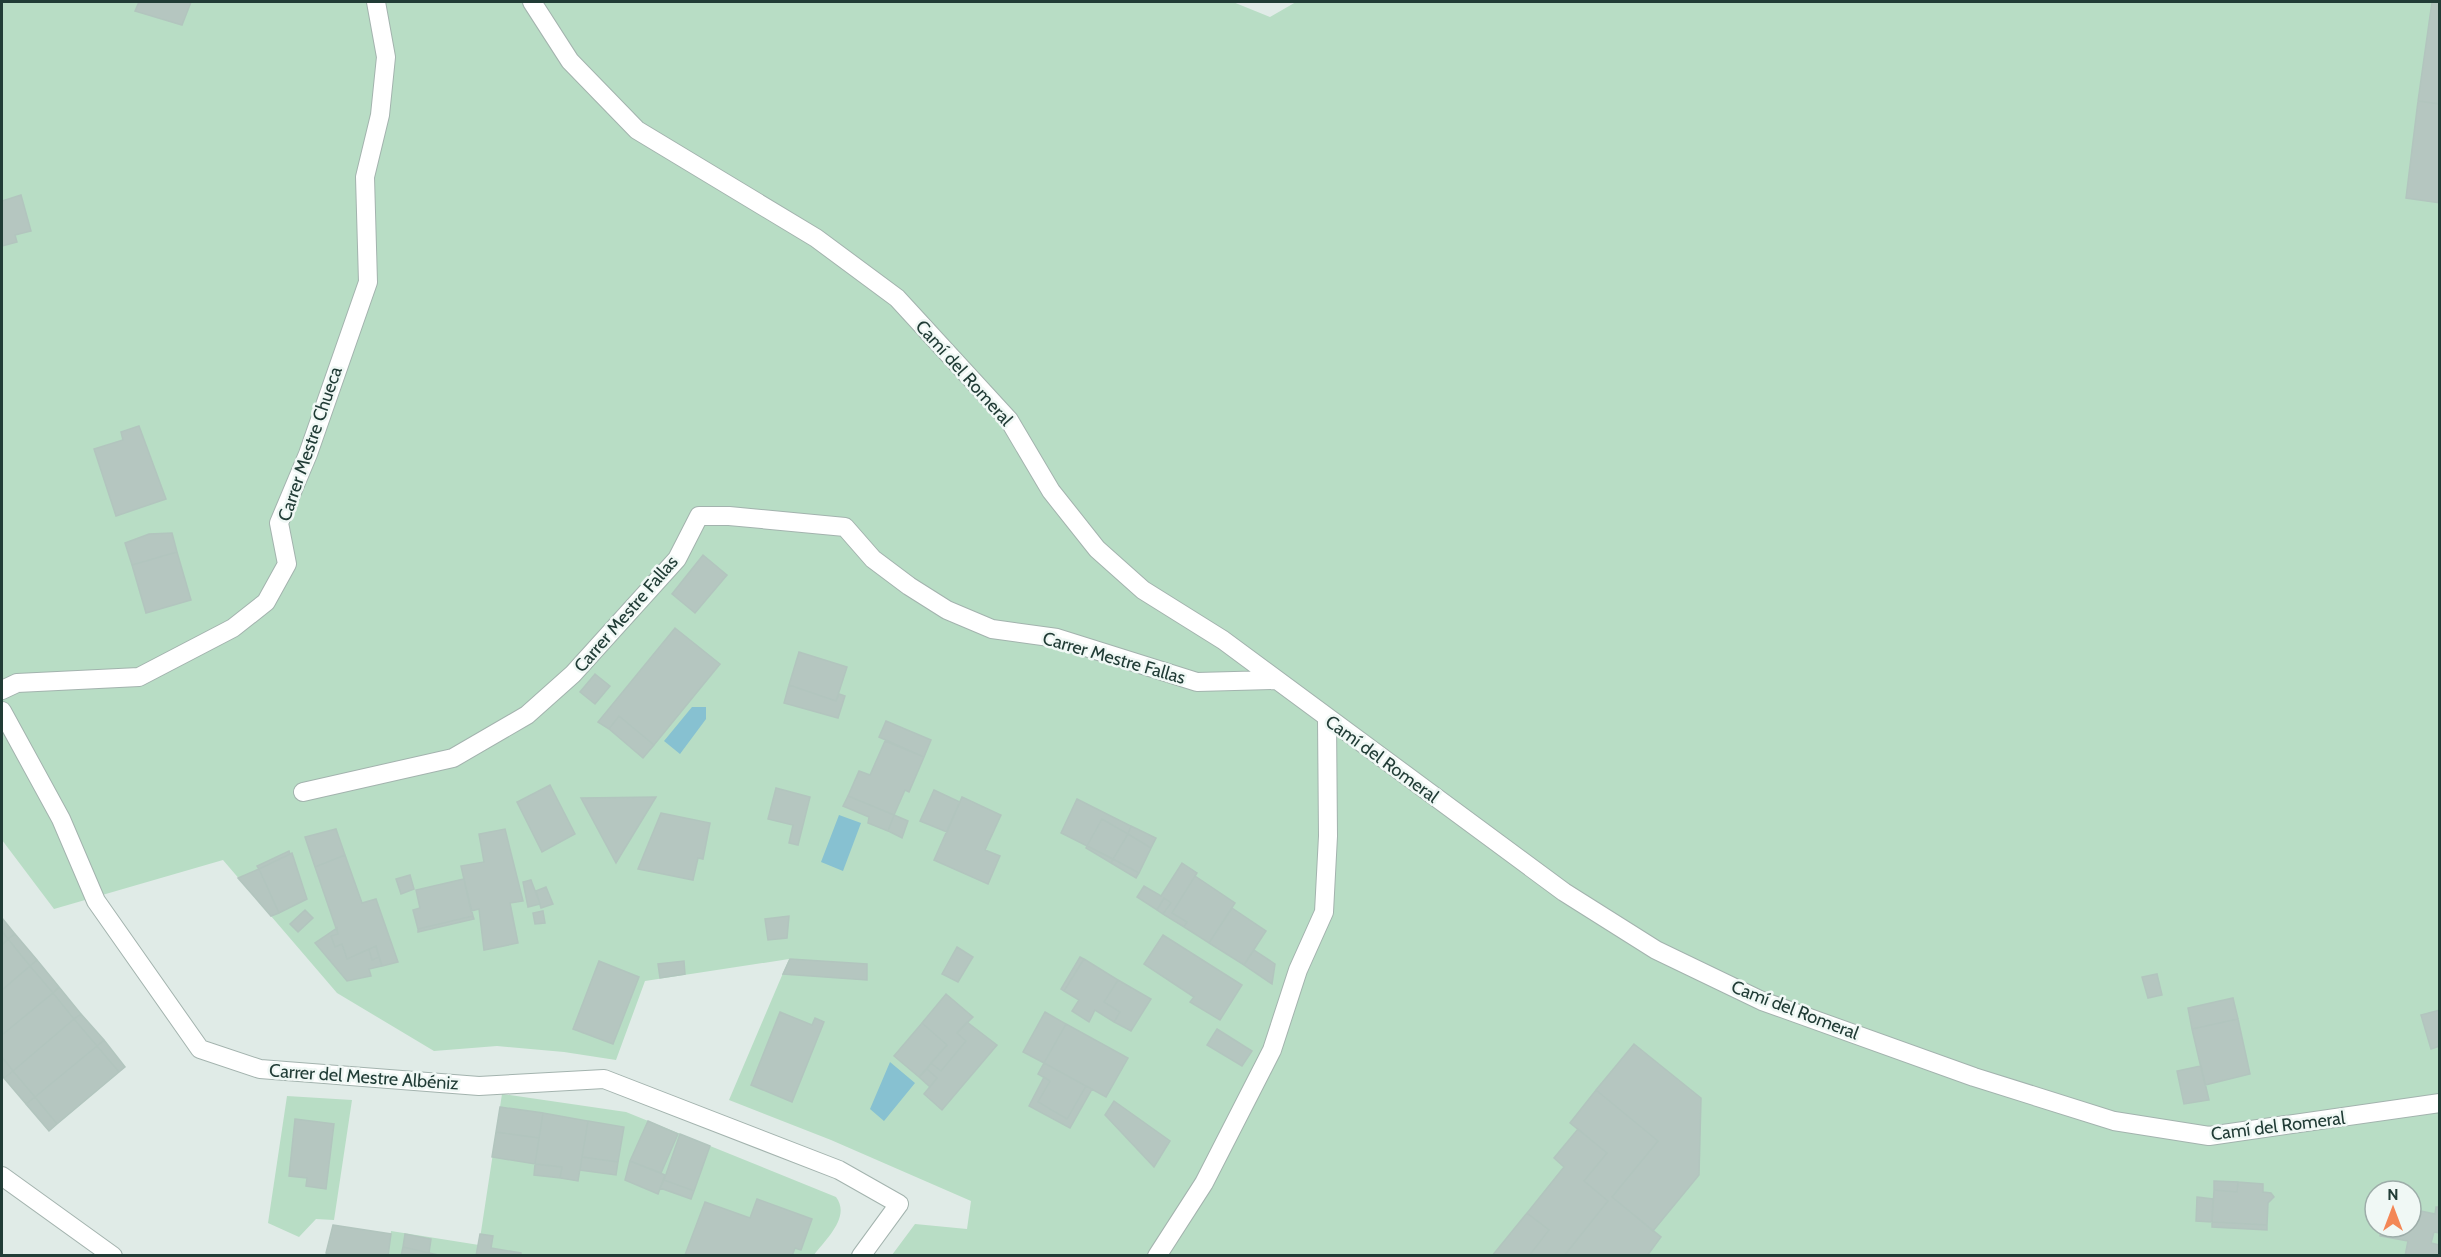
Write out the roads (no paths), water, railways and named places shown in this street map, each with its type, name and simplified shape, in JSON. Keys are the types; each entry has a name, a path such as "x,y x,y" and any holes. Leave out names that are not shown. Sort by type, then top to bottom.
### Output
{"street":[{"name":"Carrer Mestre Chueca","path":"2,690 17,684 139,677 233,628 266,602 287,564 279,523 308,454 368,282 365,177 380,115 386,57 376,2"},
{"name":"Camí del Romeral","path":"532,2 570,61 637,130 816,238 897,297 1009,420 1051,490 1097,549 1143,590 1223,640 1564,892 1656,950 1762,1000 1974,1077 2115,1121 2209,1136 2439,1102"},
{"name":"Carrer Mestre Fallas","path":"303,792 453,758 526,715 573,674 677,560 699,516 729,516 845,527 873,560 909,586 947,610 992,629 1057,638 1197,682 1276,680"},
{"name":"Carrer del Mestre Albéniz","path":"2,711 61,819 96,901 200,1049 260,1070 479,1086 604,1079 839,1170 899,1204 861,1256"},
{"path":"1157,1256 1204,1183 1272,1050 1298,970 1324,912 1328,836 1327,719"},
{"path":"2,1176 113,1256"}],"water":[{"path":"692,707 706,707 706,719 680,754 664,741"},
{"path":"839,815 861,823 843,871 821,862"},
{"path":"890,1062 915,1083 884,1121 870,1109"}]}
